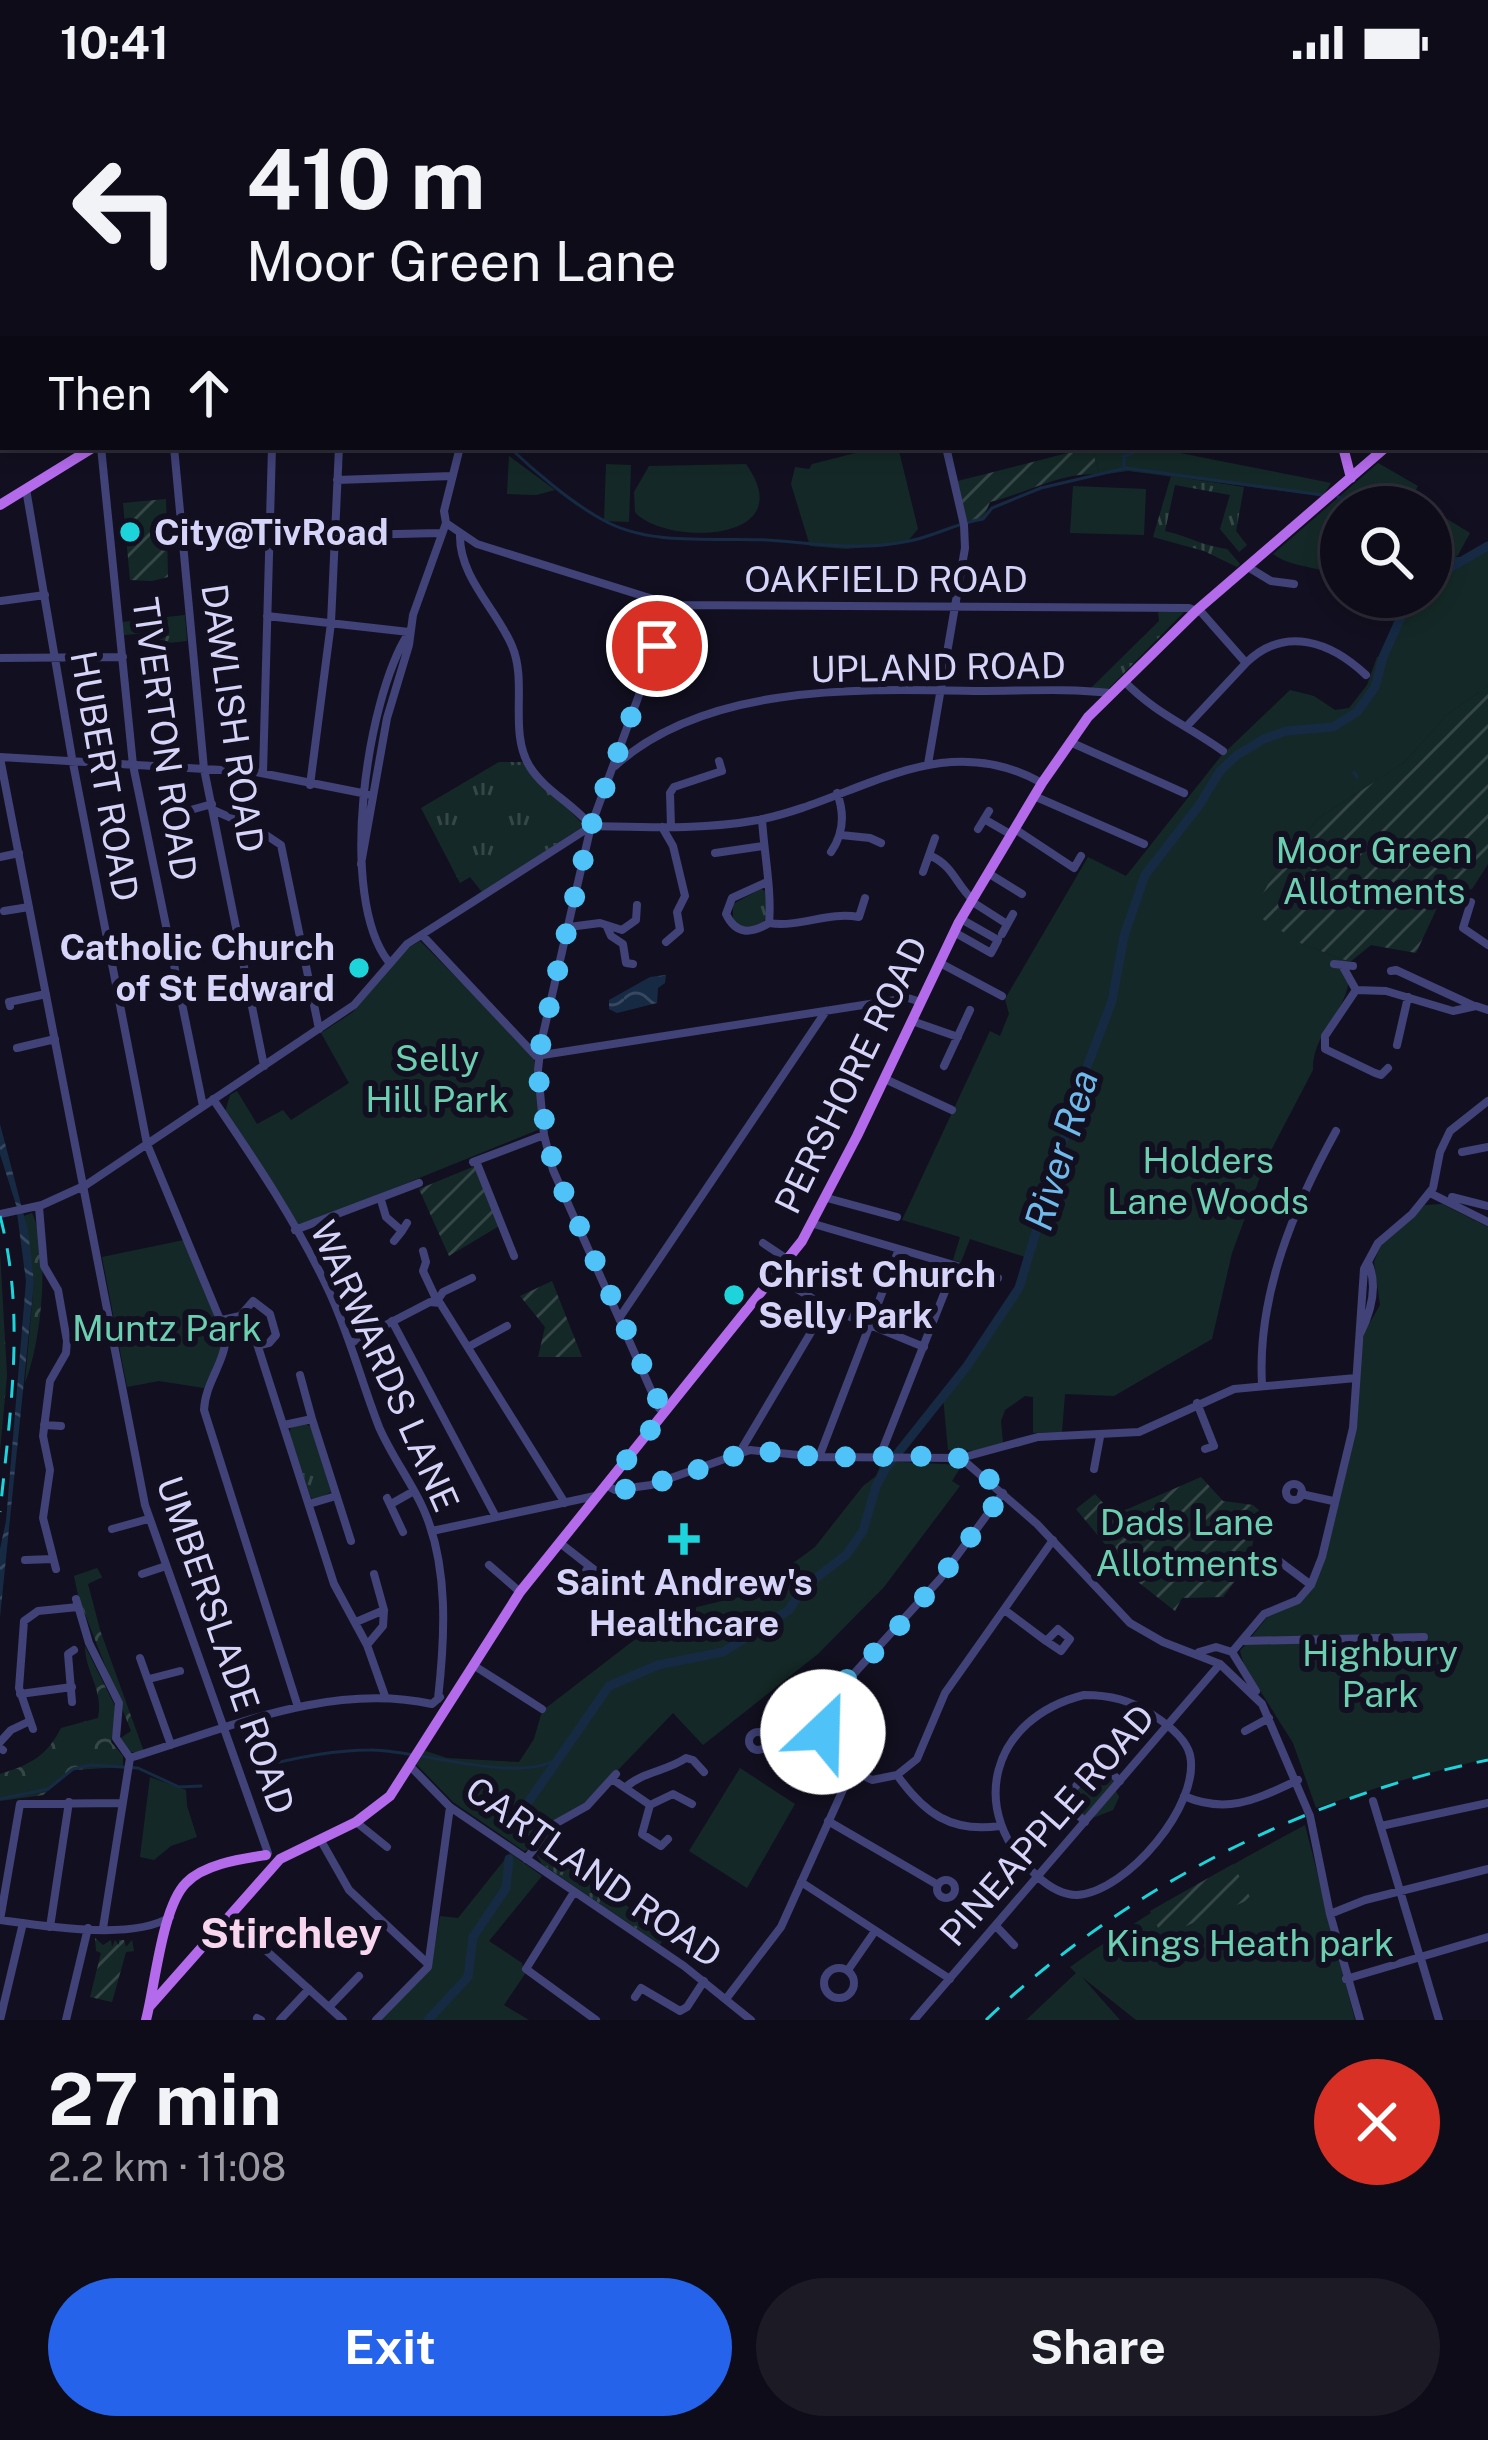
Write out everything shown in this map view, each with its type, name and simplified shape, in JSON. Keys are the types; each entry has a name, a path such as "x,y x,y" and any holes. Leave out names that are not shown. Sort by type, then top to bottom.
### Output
{"main road":[{"path":"0,506 93,450"},
{"path":"1343,450 1351,478"},
{"path":"1360,450 1367,463"},
{"name":"PERSHORE ROAD","path":"170,1917 181,1887 192,1877 231,1862 295,1849 356,1822 390,1796 439,1703 472,1664 520,1592 814,1224 953,932 1069,742 1110,693 1197,610 1382,450"},
{"path":"158,1989 229,1917 273,1856"},
{"path":"146,2020 158,1989 170,1917"}],"street":[{"name":"TIVERTON ROAD","path":"98,450 133,765 203,1106"},
{"name":"DAWLISH ROAD","path":"174,450 204,769 264,1066"},
{"path":"263,773 272,450"},
{"path":"310,785 331,623 339,450"},
{"path":"388,962 372,924 361,864 368,794 382,717 446,523 444,511 459,450"},
{"path":"928,764 964,548 947,450"},
{"path":"337,480 452,476"},
{"name":"HUBERT ROAD","path":"26,488 147,1144 222,1320"},
{"name":"OAKFIELD ROAD","path":"446,523 460,536 672,605 1197,610"},
{"path":"269,537 440,533"},
{"path":"460,536 460,551 518,665 527,762 591,826"},
{"path":"183,542 233,539"},
{"path":"1247,566 1271,581 1294,584"},
{"path":"5,597 45,595"},
{"path":"664,1413 562,1194 544,1135 539,1056 591,826 672,605"},
{"path":"1197,610 1246,663"},
{"path":"267,616 409,632"},
{"path":"1187,726 1258,652 1279,643 1307,641 1338,651 1366,675"},
{"path":"1230,646 1252,650"},
{"path":"0,658 123,657"},
{"path":"1123,680 1154,711 1187,726 1223,752"},
{"name":"UPLAND ROAD","path":"614,767 668,731 713,714 779,699 859,689 1110,693"},
{"path":"1069,742 1184,794"},
{"path":"620,748 633,752"},
{"path":"0,758 263,773 368,794"},
{"name":"UMBERSLADE ROAD","path":"0,758 4,806 19,853 148,1519 273,1856"},
{"path":"666,942 680,930 677,912 685,896 666,827 670,793 674,787 722,771 719,761"},
{"path":"0,1214 34,1208 86,1185 354,1005 388,962 422,935 591,826 666,827 762,819 928,764 1005,766 1042,783"},
{"path":"830,855 842,836 843,809 836,793"},
{"path":"1034,796 1144,844"},
{"path":"187,811 213,807 281,845 320,1029"},
{"path":"979,829 986,815 1074,868 1081,856"},
{"path":"762,819 769,923"},
{"path":"842,836 882,843"},
{"path":"923,872 935,838"},
{"path":"716,853 764,846"},
{"path":"0,857 19,853"},
{"path":"931,856 951,868 972,900 1010,919 1002,934"},
{"path":"988,873 1022,894"},
{"path":"767,882 732,898 727,914 731,924 745,932 769,923 803,923 838,914 859,917 865,898"},
{"path":"1473,898 1463,928 1488,945"},
{"path":"568,927 618,930 634,922 637,905"},
{"path":"4,911 29,908"},
{"path":"953,932 991,953 998,940 961,919"},
{"path":"607,926 611,936 623,944 627,966"},
{"path":"422,935 539,1056"},
{"path":"940,963 1002,996"},
{"path":"1343,965 1355,990"},
{"path":"1391,971 1488,1009"},
{"path":"1355,990 1408,997 1453,1010 1475,1006"},
{"path":"1355,990 1325,1036 1325,1049 1381,1075 1388,1068"},
{"path":"10,1006 9,1002 46,994"},
{"path":"1397,1045 1408,1027 1408,997"},
{"path":"539,1056 908,998 921,1002"},
{"path":"944,1066 970,1010"},
{"path":"619,1318 826,1011"},
{"path":"912,1021 958,1037"},
{"path":"17,1048 56,1039"},
{"path":"885,1079 952,1110"},
{"name":"WARWARDS LANE","path":"213,1100 317,1268 351,1342 381,1431 432,1531 442,1597 439,1703"},
{"path":"1232,1652 1264,1614 1298,1600 1311,1585 1353,1428 1367,1261 1378,1243 1430,1193 1450,1132 1488,1101"},
{"path":"1262,1384 1264,1330 1280,1262 1303,1196 1336,1131"},
{"path":"514,1256 475,1161 544,1135"},
{"path":"1466,1149 1488,1147"},
{"path":"296,1230 419,1183"},
{"path":"1430,1193 1488,1222"},
{"path":"1457,1195 1488,1206"},
{"path":"827,1198 897,1217"},
{"path":"380,1200 386,1217 405,1227 394,1241"},
{"path":"28,1562 54,1564 43,1518 50,1470 43,1446 44,1425 50,1381 66,1354 67,1341 58,1290 44,1266 34,1208"},
{"path":"814,1224 998,1278"},
{"path":"762,1243 788,1259"},
{"path":"819,1457 899,1249"},
{"path":"423,1251 423,1271 436,1301 565,1502"},
{"path":"883,1456 955,1266"},
{"path":"775,1275 826,1307 924,1347"},
{"path":"351,1342 472,1278"},
{"path":"258,1346 269,1343 276,1334 270,1314 253,1301 240,1316 222,1320 226,1345 209,1382 204,1410 298,1707"},
{"path":"740,1452 826,1307"},
{"path":"240,1316 251,1325 334,1584 367,1645 386,1696"},
{"path":"392,1321 496,1517"},
{"path":"468,1347 507,1326"},
{"path":"299,1375 351,1541"},
{"path":"432,1531 602,1490 676,1478 740,1452 961,1458 1038,1437 1139,1432 1218,1394 1262,1384 1356,1378"},
{"path":"1197,1403 1214,1446 1205,1449"},
{"path":"284,1425 312,1419"},
{"path":"44,1425 62,1425"},
{"path":"1094,1469 1100,1436"},
{"path":"979,1470 985,1453"},
{"path":"961,1458 1004,1492 1130,1623 1163,1642 1220,1664 1262,1704"},
{"path":"617,1472 622,1490"},
{"path":"403,1532 389,1501 414,1491"},
{"path":"1004,1492 940,1579 836,1690 824,1714 823,1732 831,1754 851,1772 872,1780 897,1775 922,1751 945,1693 1053,1540"},
{"path":"1301,1494 1333,1501"},
{"path":"309,1504 336,1496"},
{"path":"112,1529 148,1519"},
{"path":"559,1542 606,1579"},
{"path":"1279,1561 1311,1585"},
{"path":"489,1564 496,1578 520,1592"},
{"path":"579,1582 590,1566"},
{"path":"142,1574 164,1567"},
{"path":"367,1645 383,1626 384,1610 374,1574"},
{"path":"1,1747 11,1730 32,1725 20,1694 24,1621 38,1611 77,1603 89,1643 119,1703 115,1731 129,1763 103,1928"},
{"path":"356,1622 384,1610"},
{"path":"1006,1611 1046,1641"},
{"path":"1243,1641 1424,1636"},
{"path":"1198,1653 1216,1647 1232,1652 1298,1780 1316,1835 1330,1914 1360,2020"},
{"path":"68,1652 76,1700"},
{"path":"140,1658 171,1745"},
{"path":"472,1664 542,1709"},
{"name":"PINEAPPLE ROAD","path":"914,2020 1220,1664"},
{"path":"149,1679 180,1671"},
{"path":"20,1694 72,1687"},
{"path":"1084,1695 1126,1701 1167,1726 1190,1756 1184,1796 1160,1838 1142,1858 1113,1881 1076,1895 1053,1888 1013,1852 1000,1826 996,1796 1000,1765 1023,1726 1048,1707 1084,1695"},
{"path":"129,1763 171,1745 330,1700 386,1696 439,1703"},
{"path":"1245,1731 1269,1718"},
{"path":"767,1740 823,1732"},
{"name":"CARTLAND ROAD","path":"414,1756 450,1807 704,1981 751,2020"},
{"path":"626,1787 636,1778 671,1769 686,1758 704,1772"},
{"path":"1085,1822 1063,1803 1095,1764 1120,1781"},
{"path":"726,1999 781,1928 851,1772"},
{"path":"897,1775 932,1816 970,1828 1000,1826"},
{"path":"526,1859 553,1825 587,1806 614,1776 650,1804"},
{"path":"1184,1796 1230,1807 1248,1804 1298,1780"},
{"path":"650,1804 673,1795 692,1804"},
{"path":"50,1927 69,1802"},
{"path":"122,1802 20,1804 0,1920 50,1927 153,1926 167,1930"},
{"path":"1373,1802 1439,2020"},
{"path":"1381,1826 1488,1803"},
{"path":"650,1804 642,1834 662,1846 668,1839"},
{"path":"376,2020 427,1970 450,1807"},
{"path":"828,1821 938,1885"},
{"path":"356,1822 388,1849"},
{"path":"320,1838 349,1890 428,1964"},
{"path":"1330,1914 1488,1869"},
{"path":"800,1881 950,1979"},
{"path":"574,1892 526,1969 596,2020"},
{"path":"153,1926 170,1917"},
{"path":"229,1917 343,2020"},
{"path":"0,2020 5,1975 23,1923"},
{"path":"996,1926 1015,1945"},
{"path":"66,2020 88,1928"},
{"path":"848,1970 875,1930"},
{"path":"1346,1978 1488,1937"},
{"path":"839,1967 848,1970 855,1983 852,1992 839,1999 830,1996 824,1984 826,1974 839,1967"},
{"path":"329,2007 359,1976"},
{"path":"635,1997 641,1988 660,2007 685,2010 704,1981"},
{"path":"282,2020 309,1989"}],"green space":[{"path":"867,450 899,450 918,529 907,542 847,549 810,546 791,484 795,467 809,469 812,464"},
{"path":"1079,450 1092,450 1100,475 1059,479 990,502 983,519 966,521 954,482"},
{"path":"1092,450 1165,450 1331,483 1320,486 1320,496 1128,471 1100,475"},
{"path":"509,456 555,490 507,494"},
{"path":"1378,463 1418,486 1351,486"},
{"path":"606,464 631,465 629,522 604,521"},
{"path":"746,464 759,490 757,510 744,523 698,533 650,523 635,512 634,492 649,466"},
{"path":"1171,476 1244,487 1236,531 1247,545 1239,552 1220,529 1230,495 1175,485 1165,531 1227,549 1240,564 1237,567 1204,551 1153,537"},
{"path":"1073,486 1146,489 1144,535 1070,533"},
{"path":"166,499 168,577 130,580 123,503"},
{"path":"1320,513 1320,570 1273,554"},
{"path":"1452,522 1470,533 1452,560"},
{"name":"Holders Lane Woods","path":"1488,551 1488,686 1449,713 1405,762 1317,819 1271,878 1254,912 1302,944 1350,962 1349,980 1319,1043 1313,1070 1267,1158 1232,1253 1212,1339 1114,1396 1065,1394 1062,1432 1033,1433 1033,1397 1025,1396 1005,1410 1003,1443 976,1451 948,1450 943,1397 1018,1288 1028,1258 970,1239 961,1262 953,1260 960,1237 902,1220 990,1031 1000,1036 1009,1014 1005,999 1088,857 1126,876 1221,756 1290,690 1314,696 1335,710 1349,708 1367,685 1377,657 1386,657 1404,618 1452,618 1452,572"},
{"path":"1186,610 1108,689 1091,688 1159,621 1158,612"},
{"path":"185,615 187,641 158,644 156,632 124,635 122,622"},
{"name":"Moor Green Allotments","path":"1488,686 1488,864 1472,889 1443,895 1416,953 1371,945 1350,962 1302,944 1253,913 1271,878 1317,819 1405,762 1449,713"},
{"path":"499,762 526,762 584,826 482,892 470,877 460,883 421,808"},
{"path":"761,889 768,893 766,917 757,928 742,928 733,921 733,904"},
{"name":"Selly Hill Park","path":"420,941 534,1055 540,1129 298,1227 225,1112 230,1095 237,1091 257,1124 283,1110 291,1120 349,1083 321,1033 353,1012 402,952"},
{"path":"475,1166 499,1226 449,1256 419,1189"},
{"name":"Highbury Park","path":"1442,1204 1488,1227 1488,1758 1316,1808 1293,1743 1240,1651 1269,1615 1312,1589 1348,1465 1360,1350 1380,1305 1374,1262 1381,1245 1425,1205"},
{"path":"32,1213 41,1251 42,1298 25,1383 34,1282 24,1216"},
{"name":"Muntz Park","path":"184,1240 221,1325 220,1352 204,1388 159,1381 127,1387 102,1257"},
{"path":"0,1252 7,1375 0,1451"},
{"path":"552,1281 582,1357 538,1357 545,1327 520,1296"},
{"path":"304,1423 311,1427 331,1492 315,1500 289,1432 292,1426"},
{"path":"882,1461 962,1465 952,1481 960,1486 884,1587 818,1654 703,1745 673,1713 588,1801 552,1822 524,1851 453,1802 416,1764 423,1750 447,1758 519,1762 534,1739 542,1711 668,1614 751,1594 815,1547 876,1476"},
{"name":"Dads Lane Allotments","path":"1201,1477 1223,1501 1253,1505 1261,1512 1247,1565 1223,1597 1182,1598 1175,1611 1133,1578 1076,1509 1095,1494 1114,1515"},
{"path":"97,1568 102,1577 88,1584 144,1752 129,1752 119,1739 131,1731 79,1599 74,1576"},
{"path":"85,1646 117,1710 111,1742 123,1756 123,1767 73,1770 43,1795 0,1801 0,1774 36,1758 61,1728 98,1718"},
{"path":"1096,1765 1119,1781 1115,1789 1119,1797 1113,1810 1085,1821 1064,1800"},
{"path":"740,1768 795,1804 747,1888 689,1851"},
{"path":"150,1777 186,1790 197,1837 171,1846 154,1860 140,1857"},
{"name":"Kings Heath park","path":"1305,1825 1355,2020 1136,2020 1082,1977 1120,2020 1026,2020 1076,1973 1070,1967 1098,1947"},
{"path":"541,1848 667,1933 660,1945 542,1864 537,1856"},
{"path":"510,1853 542,1876 489,1941 522,1963 525,1974 504,2005 529,2020 380,2020 431,1967 440,1916 458,1918"},
{"path":"1233,1864 1251,1899 1162,1936 1150,1911"},
{"path":"95,1938 103,1945 111,1940 112,1947 115,1940 119,1945 124,1940 126,1947 132,1940 134,1951 126,1952 112,2002 90,1997 101,1953 96,1951"}],"water":[{"path":"666,975 658,988 657,1003 617,1013 609,1009 609,1000 650,977"},
{"path":"0,1124 28,1231 34,1282 0,1617 0,1549 26,1281 16,1205 0,1154"}],"waterway":[{"path":"512,450 603,520 642,534 684,539 887,545 983,519 992,508 1041,488 1126,468 1320,495"},
{"path":"1131,454 1135,450"},
{"path":"1124,467 1128,455"},
{"name":"River Rea","path":"1452,567 1488,546"},
{"path":"1452,559 1468,558"},
{"name":"River Rea","path":"511,1827 609,1686 658,1665 723,1652 789,1610 803,1588 846,1555 863,1531 886,1468 967,1366 1019,1288 1082,1080 1112,1001 1124,936 1145,875 1220,771 1237,755 1286,731 1333,727 1357,712 1375,687 1401,618"},
{"path":"1354,772 1357,777"},
{"path":"252,1769 356,1750 523,1768 545,1765 561,1756"},
{"path":"0,1799 48,1789 73,1769 91,1765 138,1768 179,1787 201,1786"},
{"name":"River Rea","path":"428,2020 468,1977 473,1937 506,1888 509,1859"}],"railway":[{"path":"0,1216 14,1327 0,1512"},
{"path":"986,2020 1096,1929 1219,1855 1350,1798 1488,1760"}],"place":[{"name":"City@TivRoad","path":"130,532"},
{"name":"Catholic Church of St Edward","path":"359,968"},
{"name":"Christ Church Selly Park","path":"734,1295"},
{"name":"Saint Andrew's Healthcare","path":"684,1539"}],"district":[{"name":"Stirchley","path":"291,1933"}],"route":[{"path":"657,646 591,826 538,1070 544,1135 562,1194 664,1413 617,1472 617,1482 622,1490 651,1485 750,1450 819,1457 952,1456 969,1462 1004,1492 940,1579 836,1690 826,1706 823,1732"}]}
